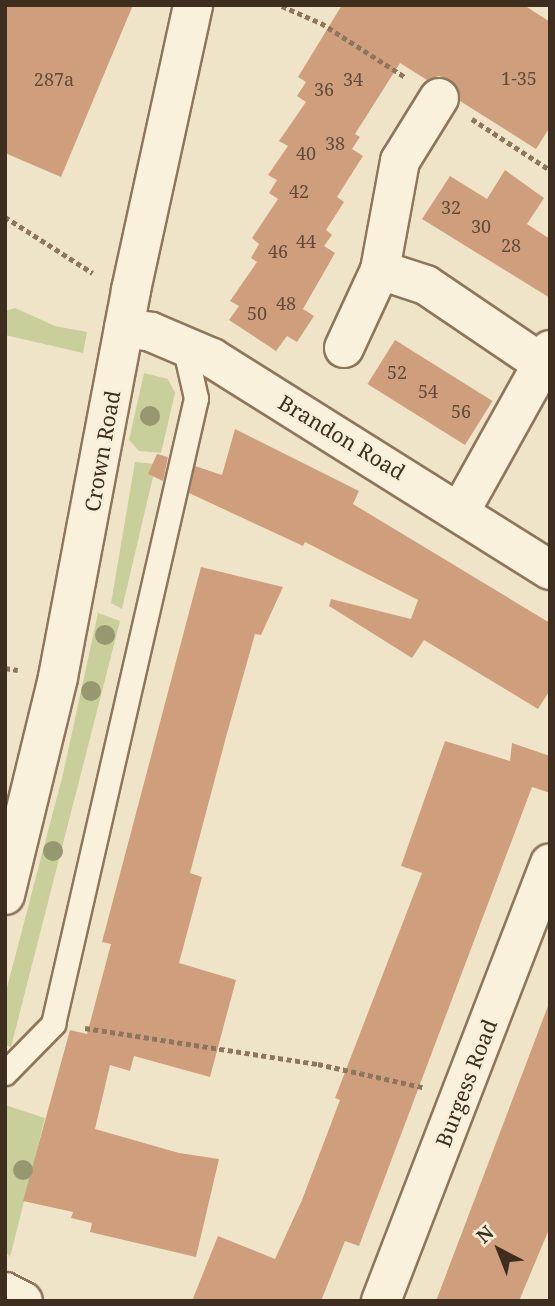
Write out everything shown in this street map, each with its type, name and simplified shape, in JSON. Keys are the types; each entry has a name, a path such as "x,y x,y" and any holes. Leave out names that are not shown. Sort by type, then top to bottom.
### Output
{"street":[{"name":"Crown Road","path":"5,895 58,677 131,290 193,5"},
{"path":"344,348 380,270 400,161 439,98"},
{"path":"380,270 426,285 545,357 461,510"},
{"name":"Brandon Road","path":"124,328 184,345 461,510 550,570"},
{"name":"Burgess Road","path":"380,1301 550,864"},
{"path":"5,1292 23,1301"}],"lane":[{"path":"5,1073 54,1024 195,398 184,345"}],"path":[{"path":"5,217 78,266 131,290"},
{"path":"54,1024 318,1063 462,1096"}],"green space":[{"path":"15,308 55,326 87,332 83,353 5,335 5,311"},
{"path":"144,373 168,379 175,393 161,453 139,451 129,440"},
{"path":"135,462 156,464 122,609 111,603"},
{"path":"98,613 120,621 11,1047 5,1045 5,995 63,774"},
{"path":"5,1105 45,1118 10,1257 5,1251"}],"building":[{"path":"5,5 133,5 61,177 5,153"},
{"path":"342,5 524,5 550,22 550,127 536,149 460,101 451,80 439,76 427,80 400,63 355,134 360,137 352,149 363,156 337,197 344,202 326,230 332,235 324,246 335,253 303,309 314,316 297,342 287,336 276,351 229,320 239,306 230,301 257,262 251,258 259,244 252,238 278,199 269,193 277,180 268,175 288,146 279,141 306,102 297,96 306,82 298,77"},
{"path":"505,170 544,198 527,224 550,239 550,298 422,219 450,176 487,199"},
{"path":"395,340 493,401 465,445 367,384"},
{"path":"235,429 359,491 353,504 550,623 550,690 538,709 424,640 412,658 329,606 331,599 411,619 418,600 305,542 303,546 189,493 195,466 222,475"},
{"path":"157,454 168,457 163,481 148,474"},
{"path":"201,567 283,587 261,635 255,634 226,737 190,873 202,877 179,963 236,980 210,1077 134,1056 130,1071 110,1065 95,1129 179,1153 219,1159 196,1257 90,1232 92,1223 71,1218 73,1212 23,1201 70,1030 87,1034 111,944 102,942"},
{"path":"445,741 510,761 512,743 550,756 550,793 532,787 359,1246 345,1241 321,1301 192,1301 218,1236 275,1259 302,1200 340,1100 335,1098 422,873 401,866"},
{"path":"548,1006 550,1227 519,1301 436,1301"}]}
